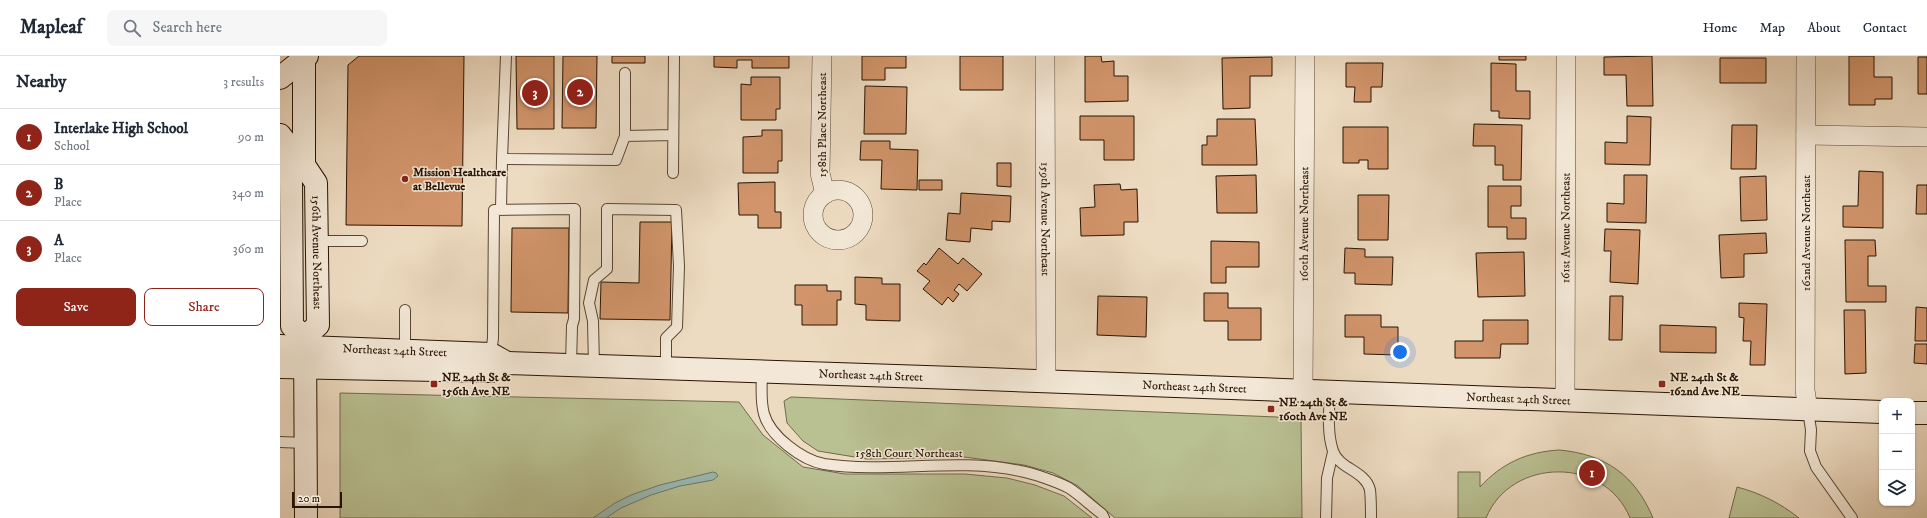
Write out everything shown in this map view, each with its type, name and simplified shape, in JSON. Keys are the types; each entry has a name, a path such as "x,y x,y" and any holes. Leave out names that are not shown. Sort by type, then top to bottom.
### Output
{"main road":[{"path":"280,78 305,57"},
{"name":"156th Avenue Northeast","path":"305,57 297,174 286,241 292,326 305,350"},
{"path":"280,135 284,140 297,174"},
{"name":"156th Avenue Northeast","path":"297,174 316,183 318,325 305,350"},
{"name":"Northeast 24th Street","path":"280,346 491,371 499,358"},
{"name":"Northeast 24th Street","path":"280,367 305,350 406,351 594,366 1879,412"},
{"path":"305,350 306,518"},
{"path":"1915,413 1927,413"}],"street":[{"name":"158th Place Northeast","path":"822,56 820,173 825,194"},
{"name":"159th Avenue Northeast","path":"1045,56 1046,382"},
{"name":"160th Avenue Northeast","path":"1303,392 1305,56"},
{"name":"161st Avenue Northeast","path":"1565,400 1566,56"},
{"name":"162nd Avenue Northeast","path":"1806,56 1805,390 1808,410"},
{"path":"1806,135 1927,136"}],"lane":[{"path":"501,209 506,56"},
{"path":"673,173 674,56"},
{"path":"502,159 616,160 625,136 625,73"},
{"path":"625,136 673,135"},
{"path":"499,358 493,338 494,210 574,209 574,319 572,326 571,365"},
{"path":"594,366 592,321 589,303 594,280 607,269 607,209 676,210 679,266 677,327 666,338 666,368"},
{"path":"316,241 362,241"},
{"path":"405,310 406,351"},
{"name":"158th Court Northeast","path":"762,372 762,406 764,415 780,439 796,452 823,464 860,467 930,465 988,466 1021,471 1069,488 1102,514 1104,518"},
{"path":"1326,518 1327,478 1333,452 1330,430 1330,393"},
{"path":"1808,410 1811,430 1810,451 1816,467 1852,518"},
{"path":"280,442 305,443"},
{"path":"1333,452 1348,467 1361,476 1370,489 1371,518"}],"green space":[{"path":"340,393 739,402 763,435 803,467 845,474 965,474 1007,478 1035,485 1064,496 1092,518 340,518"},
{"path":"791,397 1301,418 1302,518 1115,518 1078,486 1053,473 1024,465 964,457 867,459 818,451 803,441 787,423 784,401"},
{"path":"1559,450 1591,456 1616,469 1637,490 1646,503 1653,518 1630,518 1618,498 1600,483 1580,475 1558,472 1536,475 1516,484 1498,498 1486,518 1458,518 1458,472 1480,472 1480,487 1497,471 1516,460 1536,453"},
{"path":"1737,487 1770,499 1799,518 1729,518"}],"water":[{"path":"713,472 718,476 713,480 680,486 651,495 621,508 606,518 593,518 615,503 631,495 660,485"}],"building":[{"name":"Mission Healthcare at Bellevue","path":"359,56 464,56 462,226 346,225 348,65"},
{"path":"516,56 554,56 554,129 517,129"},
{"path":"563,56 597,56 596,128 562,128"},
{"path":"612,56 645,56 645,63 612,63"},
{"path":"714,56 789,56 789,68 752,68 752,60 737,60 737,68 714,67"},
{"path":"862,56 906,56 906,68 885,68 885,80 862,80"},
{"path":"960,56 1003,56 1003,90 960,90"},
{"path":"1085,56 1101,56 1102,62 1114,61 1114,76 1128,76 1128,101 1085,102"},
{"path":"1499,56 1526,56 1526,60 1499,60"},
{"path":"1652,56 1653,106 1627,106 1626,75 1604,75 1604,57"},
{"path":"1849,56 1874,56 1874,77 1892,77 1892,99 1875,99 1875,105 1849,105"},
{"path":"1272,57 1272,76 1250,76 1250,108 1223,109 1222,58"},
{"path":"1918,57 1927,57 1927,94 1918,94"},
{"path":"1720,58 1766,58 1766,83 1720,83"},
{"path":"1346,63 1383,63 1382,87 1371,87 1371,102 1354,102 1355,87 1346,87"},
{"path":"1491,63 1516,64 1516,91 1530,91 1530,119 1499,118 1499,111 1491,111"},
{"path":"751,77 780,77 780,109 776,109 776,120 741,120 741,84 751,85"},
{"path":"865,86 907,87 906,134 864,134"},
{"path":"1080,116 1134,116 1134,160 1104,160 1104,140 1080,140"},
{"path":"1627,116 1651,117 1650,165 1605,164 1605,142 1627,143"},
{"path":"1217,119 1255,119 1257,165 1202,165 1202,145 1207,145 1207,136 1217,136"},
{"path":"1474,124 1522,125 1521,180 1503,180 1503,165 1495,165 1495,146 1473,146"},
{"path":"1732,125 1757,125 1756,169 1731,169"},
{"path":"1343,127 1388,127 1388,169 1368,169 1368,160 1359,160 1359,163 1343,163"},
{"path":"762,130 782,130 782,161 778,161 778,173 743,173 743,137 762,136"},
{"path":"861,141 890,141 890,149 918,150 917,190 881,189 882,160 860,160"},
{"path":"997,163 1011,163 1011,187 997,186"},
{"path":"1859,171 1883,172 1883,228 1843,227 1843,206 1858,206"},
{"path":"1256,175 1257,213 1217,213 1216,176"},
{"path":"1624,175 1647,175 1646,223 1607,222 1607,203 1624,204"},
{"path":"1766,176 1767,220 1741,221 1740,177"},
{"path":"919,180 942,180 942,190 919,190"},
{"path":"775,182 775,212 781,212 781,228 758,228 758,215 739,215 738,183"},
{"path":"1120,184 1121,190 1137,189 1138,222 1124,222 1124,235 1081,236 1080,208 1095,207 1094,185"},
{"path":"1917,185 1927,185 1927,214 1916,214"},
{"path":"1488,186 1521,186 1521,206 1511,206 1511,218 1526,218 1526,239 1507,239 1507,227 1488,227"},
{"path":"961,193 1011,196 1010,222 992,221 992,230 971,228 970,242 946,240 948,213 960,214"},
{"path":"1358,195 1389,195 1388,240 1358,240"},
{"path":"640,222 672,222 670,320 600,319 601,282 639,283"},
{"path":"512,228 569,228 568,313 511,312"},
{"path":"1605,229 1640,230 1638,284 1610,282 1611,251 1604,251"},
{"path":"1766,233 1767,253 1744,254 1744,277 1721,278 1719,235"},
{"path":"1845,240 1875,240 1876,256 1868,256 1868,286 1886,286 1886,302 1846,302"},
{"path":"1211,241 1259,242 1259,267 1226,267 1226,283 1211,283"},
{"path":"939,248 958,264 963,258 982,274 967,291 959,284 954,290 959,294 953,302 948,297 942,305 923,289 930,281 917,271 924,263 926,265"},
{"path":"1345,248 1365,249 1365,257 1393,257 1392,285 1355,284 1355,273 1344,273"},
{"path":"1524,252 1525,296 1478,297 1476,253"},
{"path":"855,277 882,278 882,284 900,284 900,321 866,320 866,305 855,304"},
{"path":"795,285 827,285 827,291 841,291 841,300 837,300 837,325 802,325 802,305 795,305"},
{"path":"1204,293 1228,293 1228,308 1261,308 1261,340 1228,340 1228,321 1204,321"},
{"path":"1098,296 1147,297 1146,337 1097,335"},
{"path":"1610,296 1623,296 1622,340 1609,340"},
{"path":"1739,303 1767,304 1765,365 1750,365 1751,341 1743,341 1744,318 1739,317"},
{"path":"1916,307 1927,308 1927,341 1915,341"},
{"path":"1844,310 1865,310 1866,373 1845,374"},
{"path":"1345,315 1381,315 1381,327 1398,327 1398,355 1364,354 1364,337 1345,337"},
{"path":"1483,320 1528,320 1528,344 1501,344 1500,358 1455,358 1455,341 1483,341"},
{"path":"1660,325 1716,327 1716,353 1660,352"},
{"path":"1915,344 1927,344 1927,364 1914,363"}],"place":[{"name":"B","path":"580,92"},
{"name":"A","path":"535,93"},
{"name":"Mission Healthcare at Bellevue","path":"405,179"},
{"name":"NE 24th St & 156th Ave NE","path":"434,384"},
{"name":"NE 24th St & 162nd Ave NE","path":"1662,384"},
{"name":"NE 24th St & 160th Ave NE","path":"1271,409"},
{"name":"Interlake High School","path":"1592,473"}]}
